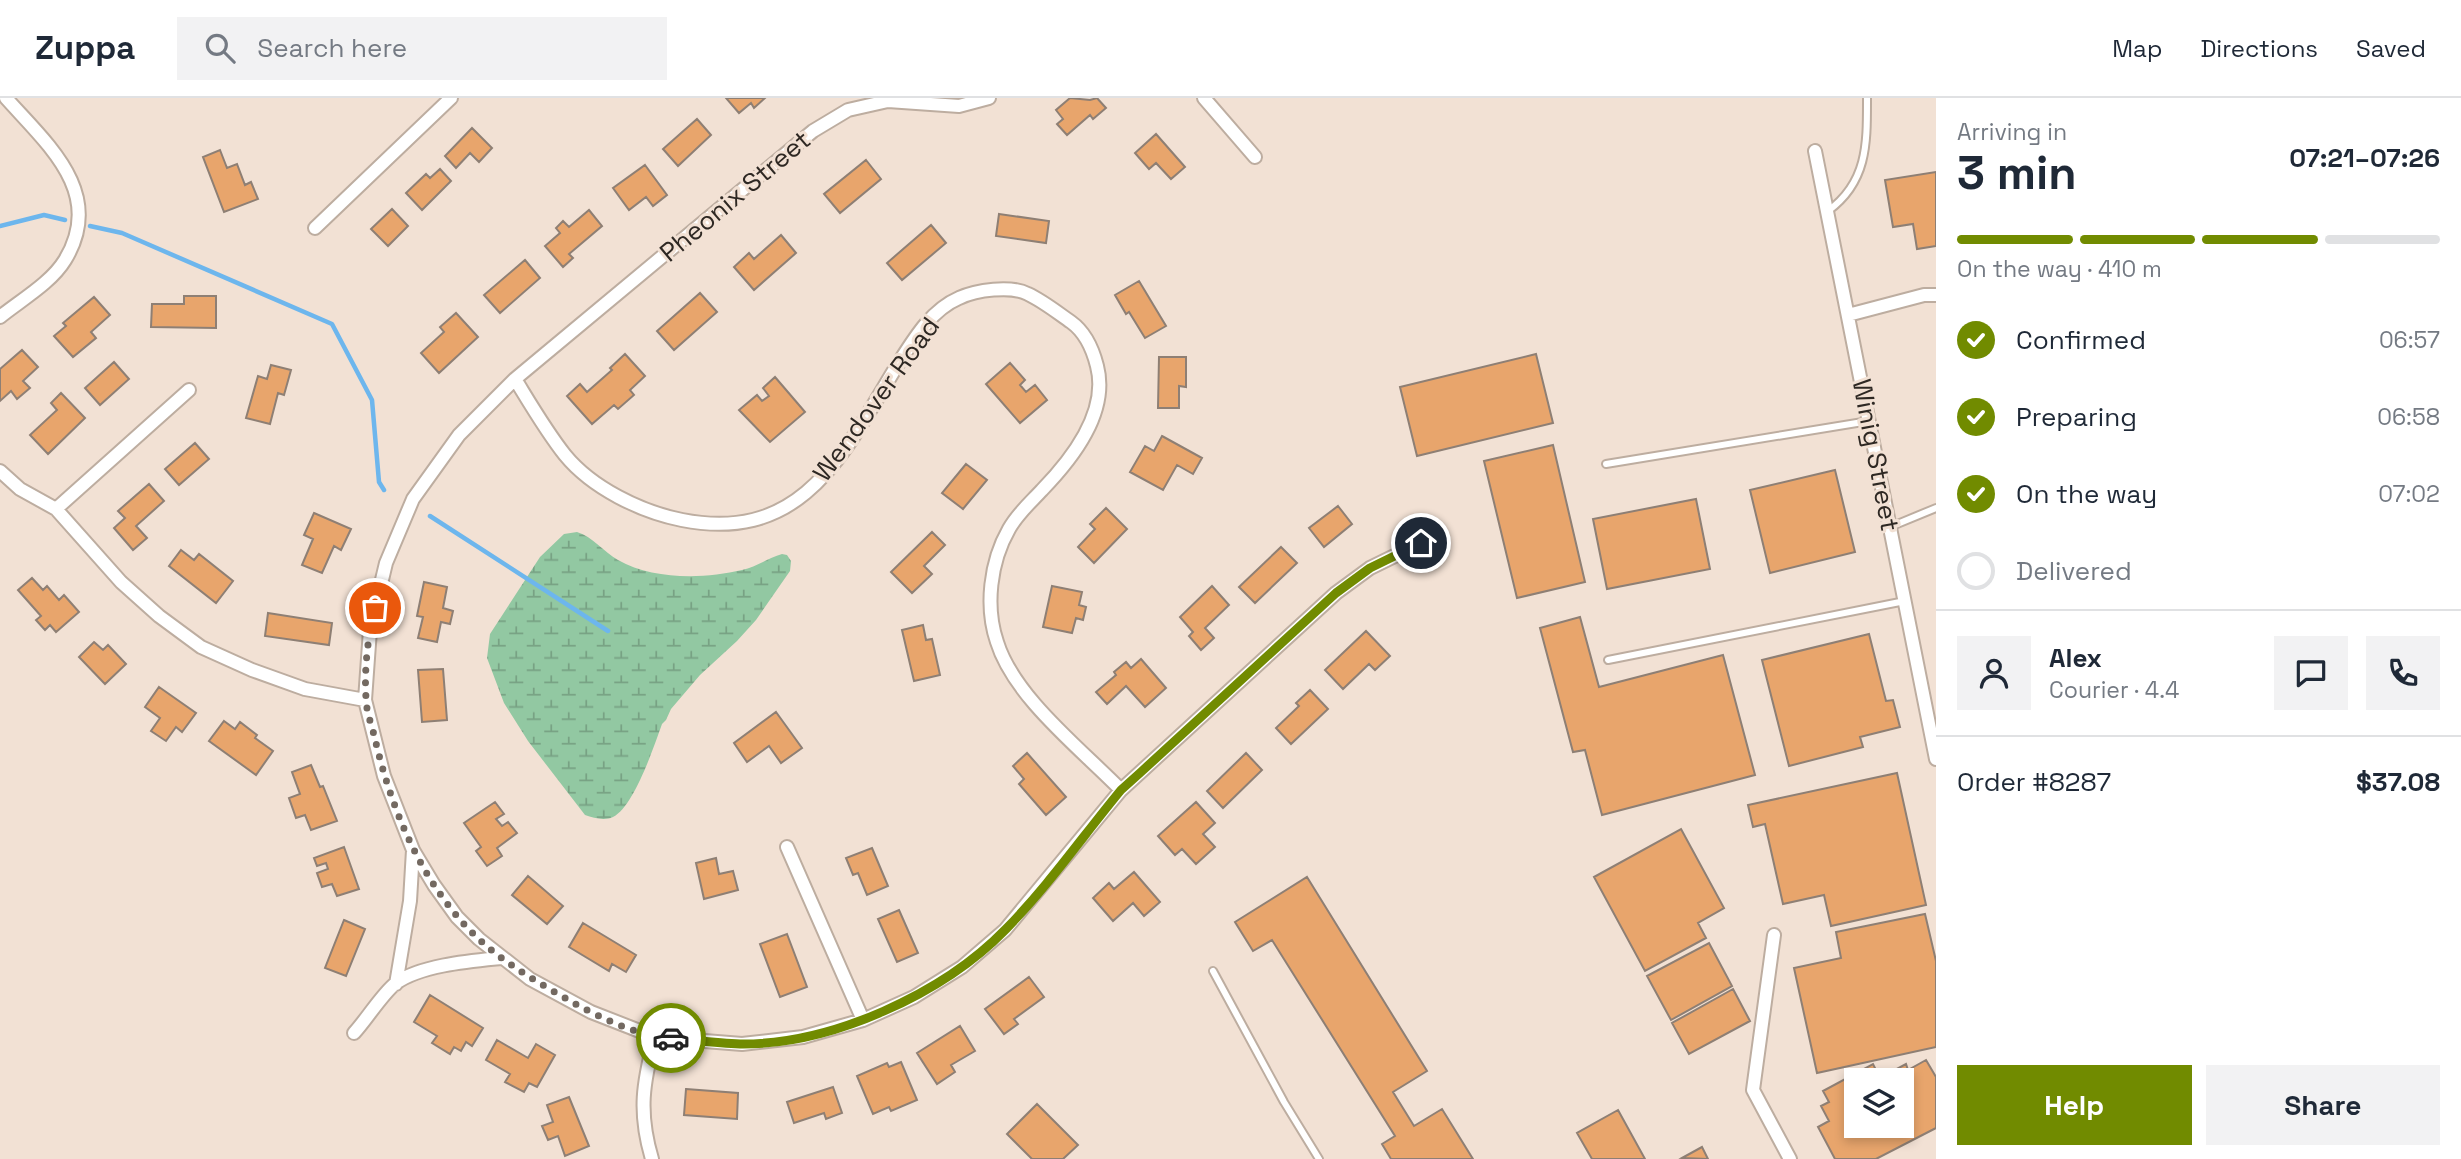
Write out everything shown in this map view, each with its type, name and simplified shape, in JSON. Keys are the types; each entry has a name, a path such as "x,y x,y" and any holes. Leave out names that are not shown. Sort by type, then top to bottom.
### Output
{"street":[{"path":"0,317 45,282 65,261 76,235 79,206 72,178 56,154 6,98"},
{"path":"315,228 451,98"},
{"name":"Pheonix Street","path":"989,98 959,106 888,101 848,110 813,131 515,379 459,435 413,499 386,563 369,630 365,699 384,776 413,850 457,917 501,958 530,979 591,1012 655,1037 741,1044 803,1037 863,1020 914,998 962,967 1005,930 1121,790 1336,593 1370,568 1421,543"},
{"path":"1204,98 1255,157"},
{"name":"Winig Street","path":"1815,152 1936,759"},
{"name":"Wendover Road","path":"515,379 567,457 608,492 656,515 708,525 748,522 786,508 816,485 841,456 930,318 958,298 991,289 1025,292 1076,325 1093,350 1101,380 1097,410 1074,453 1022,509 1007,532 994,568 990,605 996,642 1012,676 1036,705 1121,790"},
{"path":"1847,315 1924,295 1936,295"},
{"path":"56,509 189,390"},
{"path":"0,471 20,489 56,509 121,582 159,616 201,647 304,689 365,699"},
{"path":"787,847 863,1020"},
{"path":"396,984 410,901 413,850"},
{"path":"1774,935 1753,1090 1790,1159"},
{"path":"354,1033 396,984 423,972 461,961 501,958"},
{"path":"652,1159 644,1132 643,1084 655,1037"}],"lane":[{"path":"1827,212 1841,201 1854,185 1863,162 1867,133 1867,98"},
{"path":"1606,464 1869,421"},
{"path":"1890,527 1936,508"},
{"path":"1608,660 1905,601"},
{"path":"1213,971 1284,1102 1319,1159"}],"green space":[{"path":"577,532 632,567 663,574 695,576 727,573 747,569 782,554 787,555 791,561 790,571 756,620 700,675 671,709 662,724 636,789 621,811 606,819 585,815 528,741 504,703 487,658 490,634 540,557 564,534"}],"building":[{"path":"726,98 765,98 754,108 751,103 739,113"},
{"path":"1070,98 1097,98 1106,108 1093,119 1090,115 1067,135 1057,124 1063,119 1056,110"},
{"path":"697,119 711,135 678,166 663,149"},
{"path":"472,128 492,148 479,162 470,153 456,168 445,156"},
{"path":"1156,134 1185,167 1171,179 1156,163 1149,169 1135,153"},
{"path":"220,150 227,168 237,164 245,185 251,182 258,199 224,212 203,157"},
{"path":"866,160 881,179 840,213 824,194"},
{"path":"645,165 667,195 653,206 646,197 629,210 613,188"},
{"path":"440,169 451,181 422,210 406,193 426,174 430,178"},
{"path":"1936,172 1936,246 1917,249 1913,224 1893,227 1885,180"},
{"path":"392,209 408,226 388,246 371,229"},
{"path":"589,210 602,226 569,254 573,258 563,267 545,246 560,233 556,228 563,221 569,227"},
{"path":"999,214 1049,221 1046,243 996,236"},
{"path":"931,225 946,243 902,280 887,263"},
{"path":"781,235 796,253 754,290 734,267 749,253 754,259"},
{"path":"525,260 540,278 500,313 484,295"},
{"path":"1139,281 1166,326 1145,338 1115,295"},
{"path":"700,293 717,312 674,350 657,331"},
{"path":"184,296 216,296 216,328 151,327 152,304 184,304"},
{"path":"94,297 110,315 91,332 96,338 73,357 54,336 66,326 63,323"},
{"path":"456,313 478,337 439,373 421,353 444,332 440,327"},
{"path":"22,350 38,367 23,381 30,388 17,399 11,391 0,401 0,369"},
{"path":"625,354 645,376 630,390 634,395 618,409 614,405 592,424 567,396 580,384 587,392 612,370 610,368"},
{"path":"1536,354 1553,423 1417,456 1400,387"},
{"path":"1159,357 1186,357 1186,387 1179,386 1179,408 1158,408"},
{"path":"114,362 129,379 100,405 85,388"},
{"path":"1010,363 1025,380 1020,385 1026,392 1035,385 1047,400 1020,423 986,384"},
{"path":"271,365 291,370 284,395 278,393 270,424 246,418 258,376 267,379"},
{"path":"775,377 805,412 770,442 739,410 757,395 762,401 769,396 763,388"},
{"path":"61,393 85,418 48,454 30,435 57,410 51,403"},
{"path":"1162,436 1202,458 1193,474 1177,465 1163,490 1130,472 1145,446 1154,451"},
{"path":"195,443 209,459 179,485 165,469"},
{"path":"1553,445 1585,582 1517,598 1484,461"},
{"path":"966,464 987,480 963,509 942,493"},
{"path":"1835,470 1855,552 1770,573 1750,490"},
{"path":"149,484 164,501 136,526 147,538 133,550 114,528 125,518 118,511"},
{"path":"1696,499 1710,569 1607,589 1593,519"},
{"path":"1338,506 1352,524 1324,547 1309,528"},
{"path":"1106,508 1127,529 1094,563 1078,547 1095,529 1090,524"},
{"path":"314,513 351,529 341,550 334,546 322,573 302,565 313,539 304,535"},
{"path":"932,532 945,545 924,566 932,574 912,593 891,572"},
{"path":"1281,547 1297,563 1255,603 1239,587"},
{"path":"181,550 194,560 199,554 233,581 216,603 169,566"},
{"path":"32,578 43,590 47,586 59,600 64,595 79,612 56,632 50,625 45,630 36,620 41,616 18,590"},
{"path":"424,582 447,587 443,608 453,611 450,624 441,622 437,642 418,638 423,617 417,616"},
{"path":"1052,586 1082,592 1079,605 1086,607 1083,620 1076,618 1072,633 1043,627"},
{"path":"1212,586 1229,605 1205,628 1214,638 1201,650 1189,636 1193,632 1180,617"},
{"path":"268,613 332,623 329,645 265,636"},
{"path":"1580,617 1599,687 1723,655 1755,775 1602,815 1585,750 1573,752 1540,628"},
{"path":"923,625 926,640 932,639 940,675 914,681 902,630"},
{"path":"1366,631 1390,656 1375,670 1369,664 1343,689 1325,670"},
{"path":"1869,634 1886,701 1893,700 1900,727 1860,737 1863,747 1789,766 1762,660"},
{"path":"94,642 103,650 108,645 126,664 105,684 79,657"},
{"path":"1141,659 1166,688 1145,707 1126,686 1107,704 1096,692 1116,675 1114,672 1126,662 1131,668"},
{"path":"443,669 447,720 422,722 418,670"},
{"path":"159,687 196,713 182,732 176,727 166,741 151,731 160,718 145,707"},
{"path":"1310,690 1328,709 1291,744 1276,728 1299,706 1296,703"},
{"path":"776,712 802,748 781,763 769,746 747,762 734,743"},
{"path":"224,721 235,729 240,722 257,735 255,738 273,751 256,775 209,741"},
{"path":"1027,753 1066,797 1046,815 1019,784 1024,779 1013,766"},
{"path":"1246,753 1262,770 1223,808 1207,791"},
{"path":"311,765 337,821 311,830 305,815 296,818 289,798 300,794 292,772"},
{"path":"1897,773 1926,905 1831,926 1824,895 1783,904 1765,824 1753,827 1748,805"},
{"path":"495,802 504,814 496,819 502,826 508,822 517,833 497,848 502,856 487,866 476,851 481,847 464,823"},
{"path":"1196,802 1215,823 1203,834 1215,847 1196,864 1182,849 1175,855 1158,836"},
{"path":"1681,829 1724,908 1698,923 1706,938 1645,971 1594,877"},
{"path":"344,847 359,889 337,896 332,884 322,887 317,873 328,869 326,863 317,866 314,858"},
{"path":"872,848 888,886 867,895 858,873 853,875 846,858"},
{"path":"716,858 719,874 733,871 738,890 704,899 696,863"},
{"path":"1134,872 1160,902 1144,916 1133,903 1113,921 1093,898 1109,883 1114,889"},
{"path":"528,876 563,906 547,924 512,895"},
{"path":"1307,877 1427,1071 1393,1092 1414,1126 1442,1109 1473,1159 1391,1159 1382,1144 1395,1136 1272,940 1253,951 1235,922"},
{"path":"899,910 918,953 897,962 878,919"},
{"path":"1925,914 1936,961 1936,1047 1817,1073 1794,968 1841,958 1836,932"},
{"path":"344,920 365,929 346,976 325,968"},
{"path":"583,923 636,955 626,972 612,964 609,971 569,947"},
{"path":"787,934 807,987 780,997 760,944"},
{"path":"1709,943 1732,986 1671,1020 1647,976"},
{"path":"1029,977 1044,997 1014,1019 1018,1024 1004,1034 985,1009"},
{"path":"1733,989 1750,1021 1689,1054 1672,1023"},
{"path":"430,995 483,1028 472,1046 466,1042 461,1051 454,1047 450,1054 432,1043 437,1036 414,1022"},
{"path":"960,1026 975,1051 951,1065 955,1072 937,1084 917,1053"},
{"path":"497,1040 528,1058 536,1044 555,1055 537,1087 529,1083 524,1092 505,1082 510,1074 486,1060"},
{"path":"1926,1060 1936,1077 1936,1128 1876,1159 1835,1159 1818,1127 1829,1121 1821,1106 1829,1102 1823,1091 1844,1080 1844,1138 1914,1138 1914,1068 1912,1068"},
{"path":"901,1062 917,1100 891,1111 889,1107 873,1114 857,1076 887,1063 889,1067"},
{"path":"833,1087 842,1113 826,1119 824,1113 794,1123 787,1102"},
{"path":"686,1089 738,1093 737,1119 684,1115"},
{"path":"569,1097 589,1146 565,1156 558,1136 548,1140 542,1126 553,1122 547,1105"},
{"path":"1037,1104 1078,1145 1063,1159 1032,1159 1007,1134"},
{"path":"1618,1110 1645,1159 1592,1159 1577,1133"},
{"path":"1702,1147 1708,1159 1682,1158"}],"waterway":[{"path":"0,226 44,215 65,220"},
{"path":"90,226 122,233 332,324 372,400 379,482 384,490"},
{"path":"430,516 608,631"}],"way so far":[{"path":"375,608 369,630 365,699 384,776 413,850 434,885 457,917 479,939 530,979 591,1012 655,1037 671,1038"}],"route":[{"path":"671,1038 741,1044 803,1037 863,1020 914,998 962,967 1005,930 1028,905 1121,790 1336,593 1370,568 1421,543"}]}
